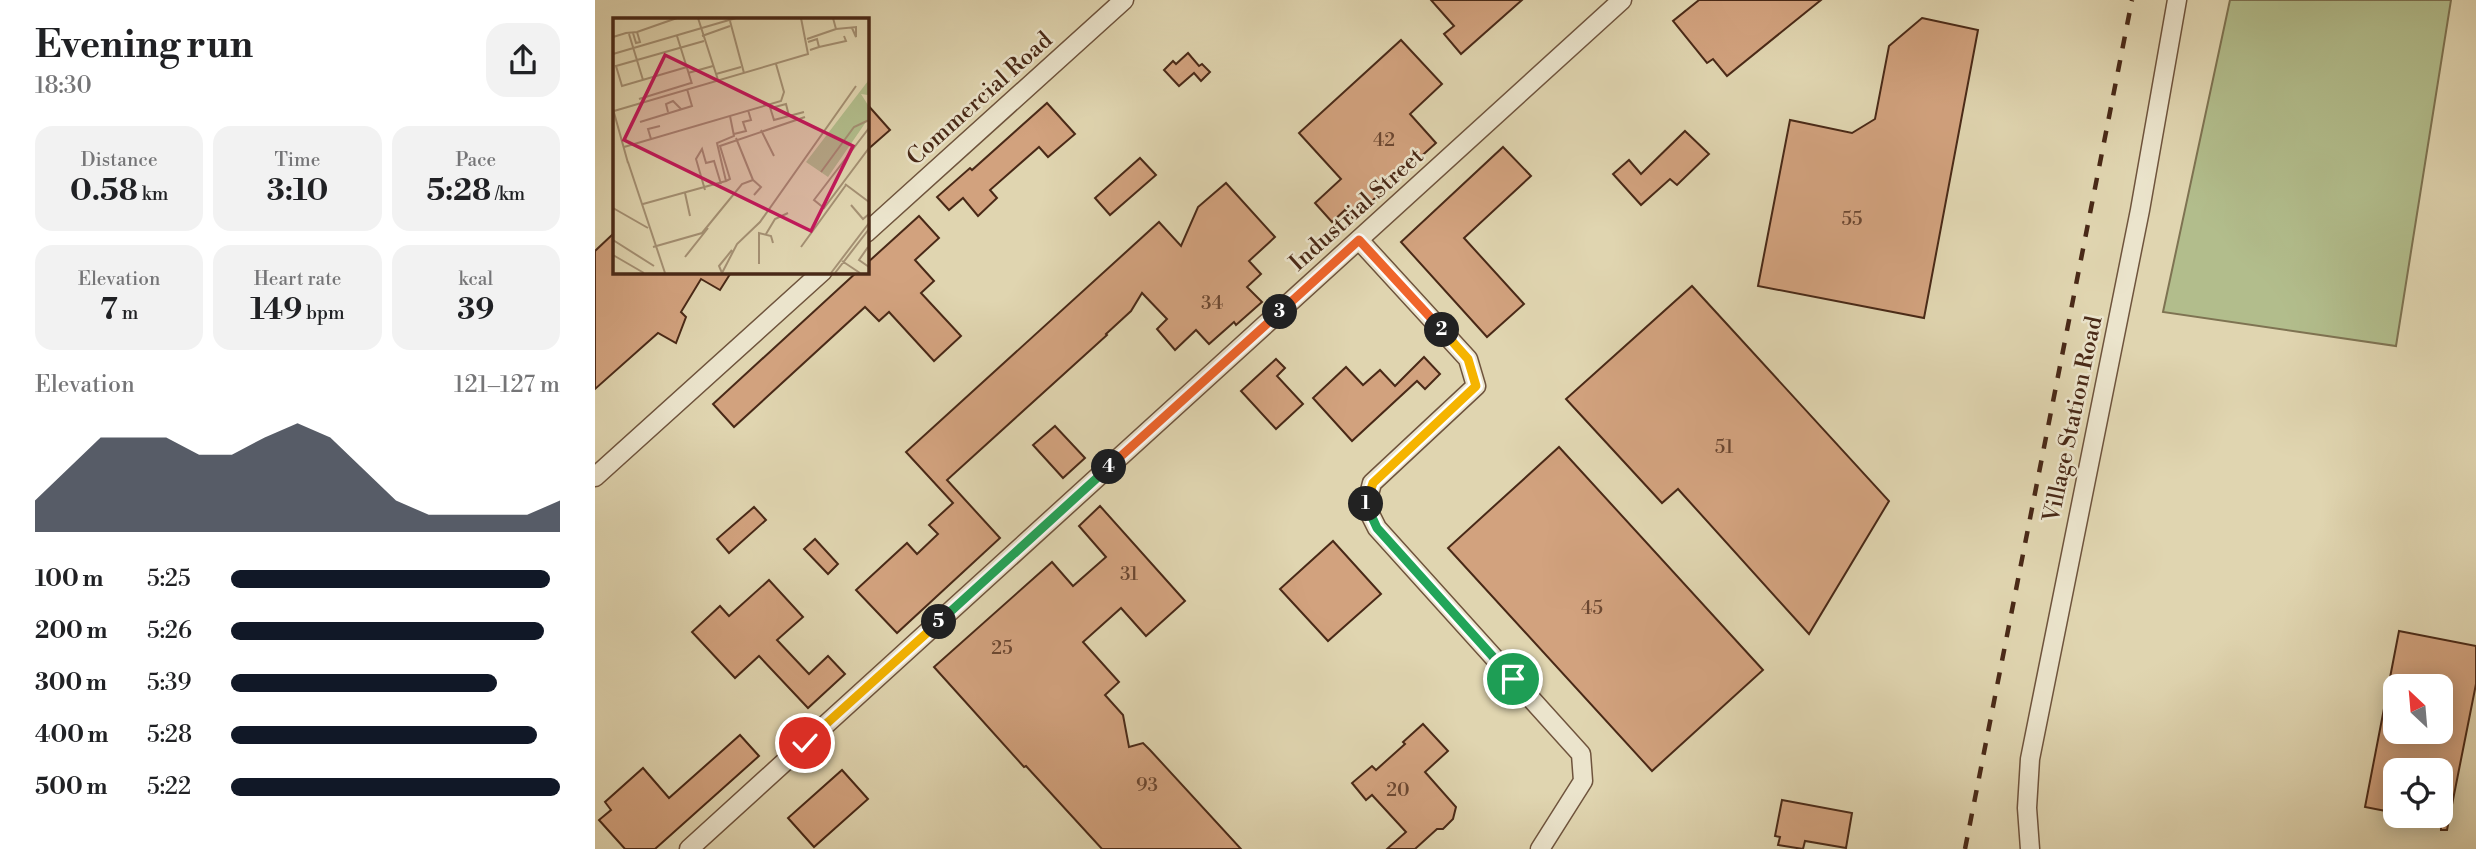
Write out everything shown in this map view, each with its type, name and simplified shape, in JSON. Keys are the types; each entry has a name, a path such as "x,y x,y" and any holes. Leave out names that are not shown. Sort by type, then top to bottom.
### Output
{"street":[{"name":"Commercial Road","path":"868,231 1124,0"},
{"name":"Industrial Street","path":"689,849 1622,0"},
{"name":"Village Station Road","path":"2030,849 2027,808 2030,760 2140,210 2177,0"},
{"path":"1359,240 1468,359 1476,386 1373,483 1366,506 1377,528 1581,754 1583,781 1541,849"},
{"path":"595,477 821,273"}],"green space":[{"path":"2230,0 2451,0 2396,346 2163,312"}],"building":[{"path":"1431,0 1522,0 1461,54 1444,34 1454,26"},
{"path":"1699,0 1821,0 1727,76 1713,59 1707,63 1673,21"},
{"path":"1922,18 1978,30 1924,318 1758,286 1790,120 1852,133 1875,119 1889,46"},
{"path":"1401,40 1442,84 1410,114 1436,143 1353,218 1345,210 1332,222 1315,203 1341,179 1299,133"},
{"path":"1188,53 1199,66 1202,64 1210,72 1201,81 1194,73 1179,86 1164,70 1173,61 1176,64"},
{"path":"1047,103 1075,134 1048,157 1039,147 990,190 997,198 978,216 963,198 949,210 937,197 970,168 972,170"},
{"path":"868,105 890,130 868,149"},
{"path":"1685,131 1709,154 1677,185 1670,179 1641,205 1613,174 1629,160 1641,174"},
{"path":"1503,147 1531,176 1464,238 1524,304 1487,337 1401,242"},
{"path":"1140,158 1156,175 1110,215 1095,198"},
{"path":"1226,183 1275,237 1249,261 1261,274 1247,287 1262,302 1209,344 1196,330 1175,350 1157,329 1167,319 1142,293 1131,311 1107,335 947,480 1000,538 897,633 856,590 907,543 917,554 938,534 929,525 953,503 906,452 1159,222 1181,246 1198,207"},
{"path":"919,216 939,238 915,260 934,281 921,293 961,336 934,361 889,312 879,321 865,307 734,427 713,404 856,273 868,273 868,262"},
{"path":"613,234 613,273 731,273 720,290 701,279 681,312 686,317 676,343 658,333 595,389 595,251"},
{"path":"1692,286 1889,501 1809,634 1678,489 1662,503 1566,399"},
{"path":"1424,357 1440,374 1425,389 1417,381 1352,441 1313,398 1346,367 1363,385 1380,370 1395,386"},
{"path":"1276,359 1285,368 1277,376 1303,404 1276,429 1241,391"},
{"path":"1055,426 1085,458 1063,478 1033,445"},
{"path":"1559,447 1763,670 1652,771 1448,548"},
{"path":"1100,506 1185,601 1146,636 1121,608 1083,642 1119,682 1105,695 1123,715 1129,747 1143,743 1241,849 1102,849 934,667 1052,562 1073,586 1106,557 1079,526"},
{"path":"754,507 766,520 729,553 717,539"},
{"path":"815,539 838,564 828,574 804,549"},
{"path":"1333,541 1381,594 1328,641 1280,589"},
{"path":"769,580 803,617 777,640 809,674 828,656 845,674 808,708 759,656 735,678 692,632 720,606 729,616"},
{"path":"2399,631 2476,646 2476,684 2453,800 2453,758 2383,758 2383,810 2365,807 2383,714 2383,744 2453,744 2453,674 2391,674"},
{"path":"1423,724 1448,751 1425,772 1456,807 1453,819 1415,849 1387,849 1406,832 1372,795 1366,800 1352,783 1372,766 1376,770"},
{"path":"740,735 759,756 655,849 625,849 599,820 611,810 605,802 643,768 669,798"},
{"path":"842,770 868,799 814,847 788,818"},
{"path":"1782,800 1852,813 1846,848 1805,841 1803,849 1778,845 1780,837 1775,836"}],"railway":[{"path":"1965,849 2132,0"}],"route":[{"path":"805,743 1359,240 1468,359 1476,386 1373,483 1366,506 1377,528 1513,679"}]}
